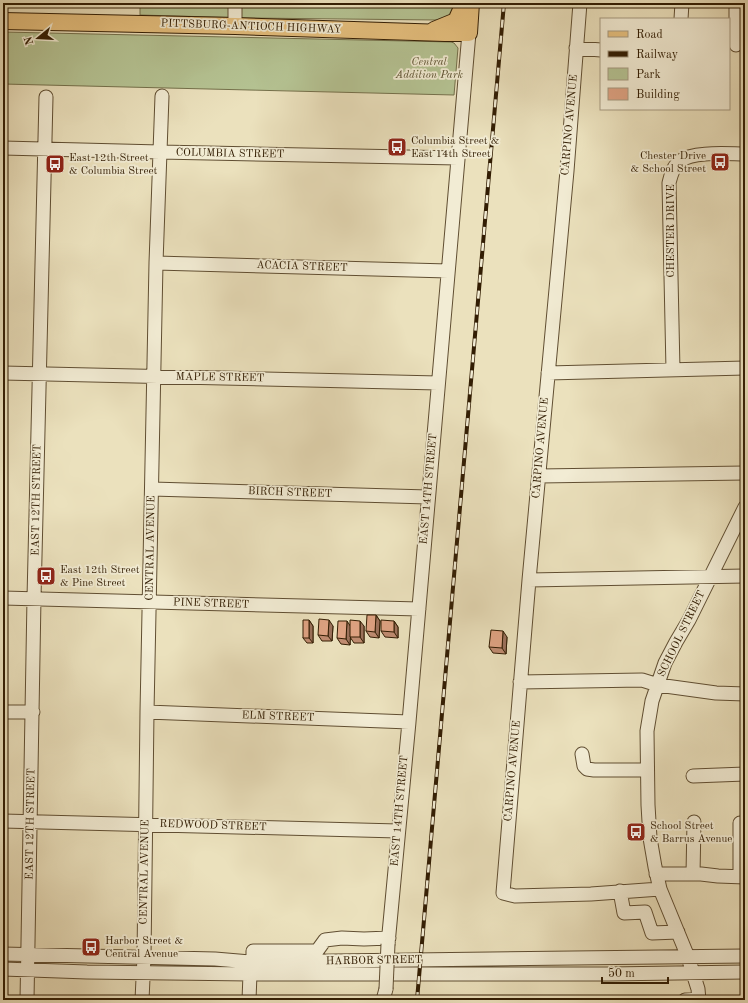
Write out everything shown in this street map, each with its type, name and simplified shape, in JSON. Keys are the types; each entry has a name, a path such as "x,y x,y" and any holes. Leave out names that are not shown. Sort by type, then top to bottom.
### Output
{"main road":[{"path":"429,32 456,21 464,3"},
{"path":"469,33 471,3"},
{"name":"PITTSBURG-ANTIOCH HIGHWAY","path":"3,21 469,33"}],"street":[{"path":"235,3 235,26"},
{"name":"CARPINO AVENUE","path":"580,3 567,171 529,580 503,893 515,896 620,892"},
{"path":"681,18 682,3"},
{"path":"736,3 737,45"},
{"name":"EAST 14TH STREET","path":"384,994 469,33"},
{"path":"576,48 600,50"},
{"name":"CENTRAL AVENUE","path":"142,1000 156,263 162,96"},
{"name":"EAST 12TH STREET","path":"27,1000 34,598 46,97"},
{"name":"COLUMBIA STREET","path":"3,148 458,158"},
{"name":"CHESTER DRIVE","path":"673,370 669,183 673,171 679,162 689,156 745,154"},
{"name":"ACACIA STREET","path":"156,263 448,271"},
{"path":"548,373 745,368"},
{"name":"MAPLE STREET","path":"3,373 438,383"},
{"path":"539,476 745,473"},
{"name":"BIRCH STREET","path":"152,489 428,497"},
{"name":"SCHOOL STREET","path":"699,1000 698,989 688,957 660,888 656,874 649,830 647,731 652,701 665,663 689,620 745,507"},
{"path":"529,580 745,576"},
{"name":"PINE STREET","path":"3,598 418,610"},
{"path":"520,682 642,680 658,685 745,694"},
{"path":"3,712 33,712"},
{"name":"ELM STREET","path":"147,712 409,722"},
{"path":"582,754 584,766 587,769 647,770"},
{"path":"693,776 745,774"},
{"name":"REDWOOD STREET","path":"3,821 398,831"},
{"path":"693,874 694,822"},
{"path":"656,874 693,874 743,877 740,823"},
{"path":"660,888 620,892 624,913 645,912 652,933 678,932"},
{"path":"249,1000 253,951 317,951 325,940 342,938 388,941"},
{"name":"HARBOR STREET","path":"3,954 215,959 251,968 608,974 745,972"},
{"name":"HARBOR STREET","path":"3,969 142,973 251,968 745,956"},
{"path":"685,1000 699,1000"}],"green space":[{"path":"140,3 459,3 454,13 442,20 436,20 140,15"},
{"name":"Central Addition Park","path":"3,32 451,42 458,48 454,95 3,84"}],"building":[{"path":"367,615 376,615 375,632 366,631"},
{"path":"319,619 329,620 328,636 318,635"},
{"path":"303,620 309,620 309,638 303,638"},
{"path":"350,620 360,621 360,637 350,637"},
{"path":"381,620 394,621 394,632 381,631"},
{"path":"338,621 347,621 346,639 337,638"},
{"path":"491,630 503,631 502,648 489,647"}],"railway":[{"path":"417,1000 504,3"}],"place":[{"name":"Columbia Street & East 14th Street","path":"397,147"},
{"name":"Chester Drive & School Street","path":"720,162"},
{"name":"East 12th Street & Columbia Street","path":"55,164"},
{"name":"East 12th Street & Pine Street","path":"46,576"},
{"name":"School Street & Barrus Avenue","path":"636,832"},
{"name":"Harbor Street & Central Avenue","path":"91,947"}]}
